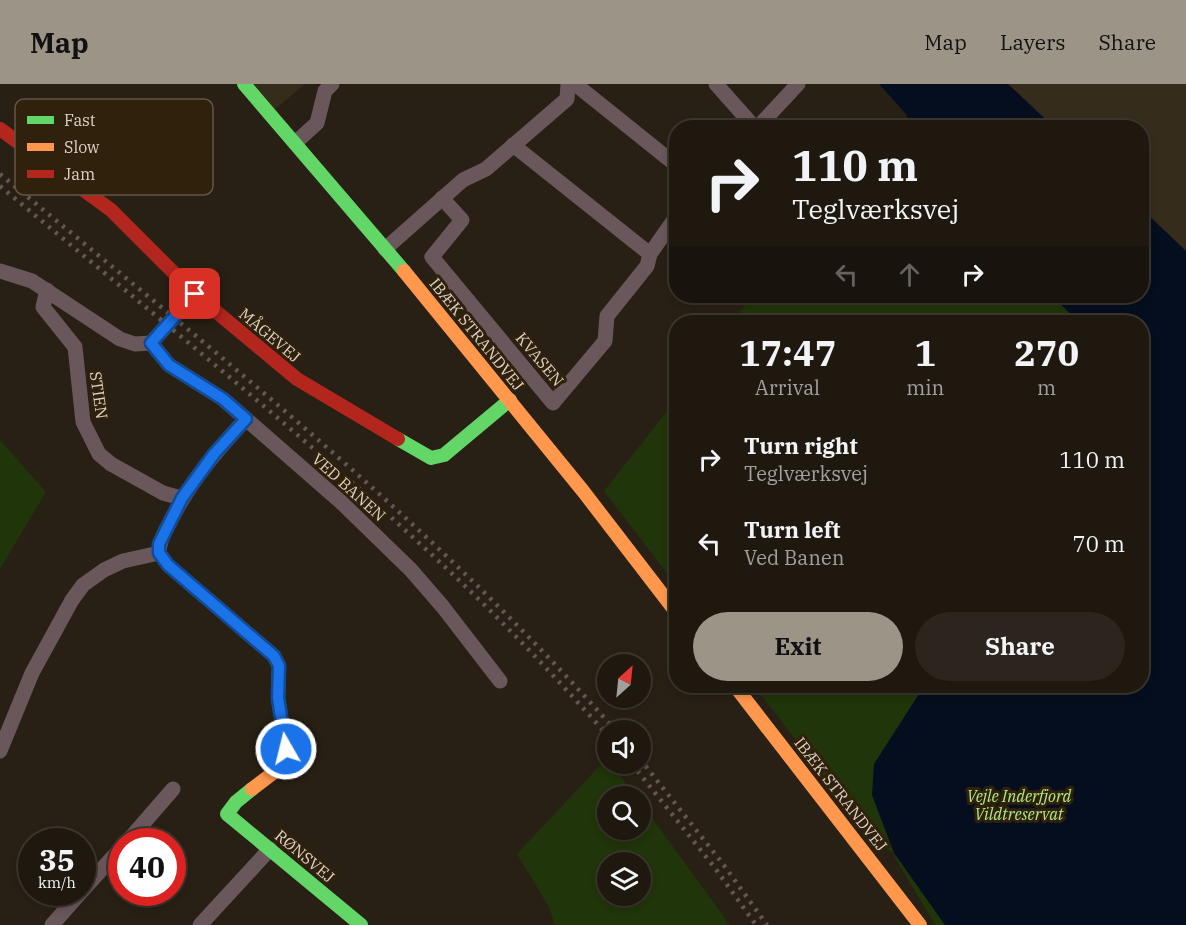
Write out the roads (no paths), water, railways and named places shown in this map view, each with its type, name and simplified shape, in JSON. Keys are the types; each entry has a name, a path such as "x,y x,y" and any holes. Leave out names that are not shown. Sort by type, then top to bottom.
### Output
{"street":[{"name":"IBÆK STRANDVEJ","path":"244,84 510,400 669,603"},
{"path":"295,143 317,123 325,91 332,84"},
{"path":"385,249 463,180 486,169 567,99 568,84"},
{"path":"575,84 669,159"},
{"path":"716,84 749,120"},
{"path":"764,120 798,84"},
{"name":"MÅGEVEJ","path":"0,129 15,140"},
{"path":"513,145 650,254"},
{"name":"MÅGEVEJ","path":"90,195 111,210 195,294 297,379 431,458 444,455 510,400"},
{"name":"KVASEN","path":"442,198 462,220 432,257 553,403 605,341 607,316 647,266 650,254 669,227"},
{"path":"0,271 32,281 120,339 135,344 151,343 195,294"},
{"name":"STIEN","path":"47,290 43,307 75,347 83,422 99,454 111,464 163,493 182,498"},
{"name":"VED BANEN","path":"151,343 169,365 223,399 341,502 411,570 443,607 500,681"},
{"path":"0,751 32,673 72,600 83,585 104,570 123,561 159,553 159,544 182,498 214,454 246,419"},
{"name":"RØNSVEJ","path":"159,553 168,565 274,656 279,666 278,698 286,749 285,759 281,766 236,802 227,814 361,925"},
{"name":"IBÆK STRANDVEJ","path":"740,693 920,925"},
{"path":"139,828 173,789"},
{"path":"200,925 270,849"},
{"path":"96,876 108,863"},
{"path":"52,925 69,906"}],"water":[{"path":"879,84 1008,84 1047,120 909,120"},
{"name":"Vejle Inderfjord Vildtreservat","path":"1149,216 1186,251 1186,925 945,925 894,853 872,795 874,764 920,693 1149,693 1149,315 1072,315 1059,303 1149,303"}],"railway":[{"path":"0,174 15,186"},
{"path":"0,186 235,382 408,533 501,622 597,724"},
{"path":"25,195 240,373 396,509 472,580 606,720"},
{"path":"651,773 723,864 767,925"},
{"path":"640,774 715,868 756,925"}]}
